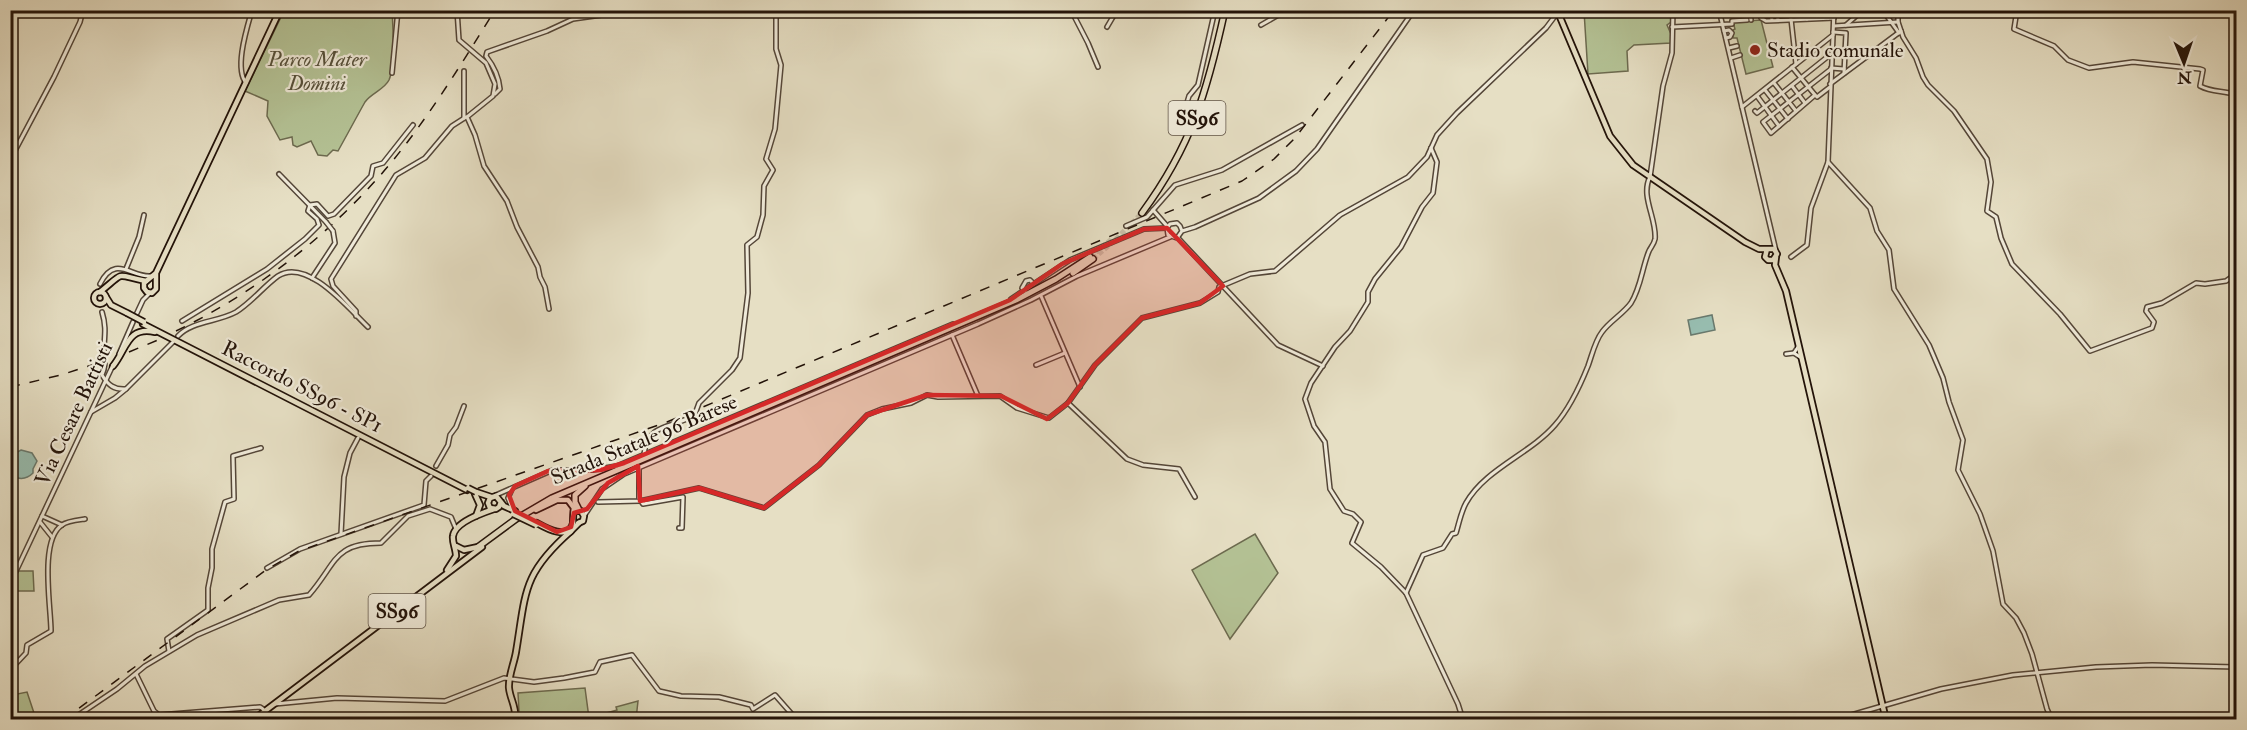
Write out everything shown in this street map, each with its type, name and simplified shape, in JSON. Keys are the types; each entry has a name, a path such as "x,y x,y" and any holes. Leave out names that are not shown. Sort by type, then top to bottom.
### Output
{"highway":[{"name":"SS96","path":"1141,212 1174,165 1196,120 1211,70 1224,10"},
{"name":"Strada Statale 96 Barese","path":"478,547 516,519 552,498 1016,300 1092,258 1058,282 1017,303 589,484 539,508"},
{"path":"580,512 575,502 575,495 589,484"}],"main road":[{"path":"146,290 165,256 280,10"},
{"path":"1558,11 1610,136 1633,165 1766,258 1772,260 1776,255"},
{"path":"1745,242 1759,249 1774,249 1776,255 1775,265 1783,280 1886,720"},
{"path":"1768,249 1766,258 1781,281 1787,298"},
{"path":"116,309 104,295 95,294 94,300 98,304 104,304 104,295 108,285 118,276 126,275 151,281"},
{"path":"135,279 146,290"},
{"path":"146,290 156,289 151,281"},
{"name":"Raccordo SS96 - SP1","path":"104,304 253,379"},
{"name":"Raccordo SS96 - SP1","path":"143,323 475,493"},
{"path":"113,366 130,338 142,331 155,332 190,348"},
{"path":"475,493 495,509"},
{"path":"475,493 493,496 514,512 550,532 557,538 554,546"},
{"path":"475,493 480,505 476,516"},
{"path":"476,516 493,496"},
{"path":"515,720 516,712 509,690 526,591 536,568 554,546 583,521 580,512 571,502 564,499 539,508"},
{"path":"495,509 501,501"},
{"name":"Strada Statale 96 Barese","path":"254,719 503,531 539,508"},
{"path":"447,570 455,560 453,536 456,529 476,516 495,509 514,512"},
{"path":"536,524 560,532 569,529 580,512"},
{"path":"573,520 579,523"},
{"path":"550,532 561,534 571,531"},
{"path":"454,544 464,550 478,547"},
{"name":"Strada Statale 96 Barese","path":"254,719 263,709 478,547"}],"street":[{"path":"10,160 54,77 80,22 83,10"},
{"path":"246,83 242,76 242,54 252,10"},
{"path":"392,73 398,10"},
{"path":"457,10 459,40 486,63 495,84 494,95"},
{"path":"356,316 356,311 332,284 331,279 396,175 425,158 452,126 498,92 500,86 493,65 486,56 487,52 547,31 572,19 637,10"},
{"path":"644,454 646,447 662,426 695,414 699,404 736,364 740,354 749,271 747,245 757,237 764,209 765,184 773,170 766,159 775,129 782,65 776,49 776,10"},
{"path":"1071,10 1098,67"},
{"path":"1107,27 1117,10"},
{"path":"1185,106 1189,96 1198,85 1215,10"},
{"path":"1261,25 1287,10"},
{"path":"493,496 548,471 600,470 644,454 993,307 1025,291 1033,283 1070,260 1144,229 1168,229 1181,233 1259,198 1296,171 1317,149 1414,10"},
{"path":"1406,593 1423,555 1443,548 1452,534 1456,533 1466,502 1478,488 1516,456 1530,449 1554,427 1567,409 1602,332 1630,303 1650,249 1655,242 1654,224 1647,197 1648,182 1663,86 1672,53 1673,10"},
{"path":"1714,13 1765,10"},
{"path":"1770,10 1772,20"},
{"path":"1777,10 1778,20"},
{"path":"1790,10 1796,64"},
{"path":"1806,10 1807,19"},
{"path":"1819,10 1820,18"},
{"path":"1826,10 1828,18"},
{"path":"1791,256 1807,245 1811,208 1828,162 1834,10"},
{"path":"1845,25 1863,10"},
{"path":"1868,10 1884,12 1900,32 1928,85 1954,111 1987,159 1991,182 1987,212 1996,217 2001,238 2012,264 2054,307 2090,351 2152,328 2154,322 2146,311 2147,307 2162,303 2196,283 2226,281 2236,274"},
{"path":"1898,10 1900,32"},
{"path":"2048,10 2017,10 2014,29 2054,46 2064,57 2082,67 2097,68 2133,62 2200,69 2203,70 2200,86 2221,93 2225,91 2236,94"},
{"path":"598,502 640,501 699,488 764,507 819,465 867,415 882,409 911,403 927,395 938,397 1000,396 1017,408 1046,419 1068,403 1095,365 1142,318 1200,303 1218,292 1219,287 1250,274 1275,271 1340,215 1408,177 1427,158 1437,135 1546,28 1558,11"},
{"path":"1672,27 1749,20 1750,11"},
{"path":"1760,11 1762,19 1772,20 1834,18"},
{"path":"1720,12 1776,255"},
{"path":"1833,26 1898,22"},
{"path":"1844,69 1831,68 1763,122 1772,133 1805,103 1815,96 1817,98 1830,85 1900,32"},
{"path":"1742,107 1833,34 1846,33 1844,74"},
{"path":"1729,48 1737,46"},
{"path":"1755,111 1757,113 1832,54"},
{"path":"1731,58 1740,55"},
{"path":"1792,68 1815,96"},
{"path":"464,70 466,117 484,166 507,201 515,224 538,267 540,277 546,287 549,309"},
{"path":"1774,82 1796,111"},
{"path":"1792,86 1805,103"},
{"path":"1764,90 1788,119"},
{"path":"1757,96 1779,126"},
{"path":"310,205 317,204 328,216 334,214 370,176 373,166 383,163 413,125"},
{"path":"1125,226 1144,218 1175,185 1222,170 1302,125"},
{"path":"1431,148 1437,162 1433,193 1422,207 1401,247 1375,279 1368,292 1368,302 1350,331 1335,347 1306,392 1305,399 1314,426 1325,442 1329,462 1330,489 1344,511 1353,514 1360,522 1352,543 1381,567 1406,593 1458,704 1463,720"},
{"path":"1828,162 1870,208 1877,231 1889,250 1894,288 1933,353 1964,441 1958,470 1980,514 1993,551 2003,604 2016,618 2024,633 2052,720"},
{"path":"279,174 333,231 335,239 333,247 314,280"},
{"path":"182,321 244,285 305,239 319,225 317,219 308,211 310,205"},
{"path":"1153,210 1168,229"},
{"path":"126,269 139,237 144,215"},
{"path":"580,512 588,509 608,483 632,470 1041,296 1077,276 1164,239 1168,229 1177,223 1181,233 1223,286 1278,345 1323,366"},
{"path":"1768,249 1773,241 1772,233"},
{"path":"100,284 109,273 121,268 150,276 165,256"},
{"path":"179,335 189,328 218,320 235,312 284,273 299,272 326,288 368,327"},
{"path":"1025,291 1022,288 1026,281 1030,280 1033,283"},
{"path":"136,315 146,290"},
{"path":"1041,296 1080,387"},
{"path":"102,312 106,332 104,349 106,363 102,375 115,388 126,389"},
{"name":"Via Cesare Battisti","path":"10,584 133,322"},
{"path":"952,335 978,396"},
{"path":"91,412 126,389 173,342"},
{"path":"1794,353 1798,345"},
{"path":"1036,365 1065,353"},
{"path":"1786,354 1794,353 1801,357"},
{"path":"1068,403 1126,459 1143,465 1179,469 1195,497"},
{"path":"436,466 448,445 450,435 460,419 464,406"},
{"path":"341,534 345,471 358,438"},
{"path":"646,447 649,452"},
{"path":"169,651 167,639 208,610 207,590 212,568 212,549 225,502 234,499 233,456 261,448"},
{"path":"639,467 640,501 644,505 683,497 682,528 679,528"},
{"path":"632,470 638,474"},
{"path":"267,568 300,549 424,505 426,481 431,476"},
{"path":"514,512 508,498 515,486"},
{"path":"501,501 506,491"},
{"path":"71,720 169,651 213,627 279,600 306,597 343,551 357,544 381,543 408,516 430,509 451,517 456,529"},
{"path":"398,514 401,523"},
{"path":"42,516 62,525"},
{"path":"10,670 26,653 27,645 51,631 47,579 52,537 62,525 85,519"},
{"path":"40,522 52,537"},
{"path":"273,705 337,698 444,702 504,678 528,682 564,678 595,672 600,662 632,655 659,691 681,696 720,697 751,705 753,709 776,695 797,720"},
{"path":"1834,720 1966,684 2036,673 2141,665 2236,667"},
{"path":"136,674 154,711 159,715 234,708 260,707 263,709"},
{"path":"10,686 13,720"}],"highlighted area":[{"path":"1167,228 1223,286 1200,303 1142,318 1095,365 1068,403 1047,419 1001,396 927,395 867,415 819,465 764,508 699,488 640,501 638,466 608,483 587,509 574,513 571,527 557,532 515,511 509,495 515,486 548,471 600,470 624,463 1010,300 1062,264 1144,229"}],"green space":[{"name":"Parco Mater Domini","path":"284,11 392,11 393,56 389,80 365,102 338,151 333,150 327,156 318,155 311,141 297,147 293,145 292,137 280,140 267,116 268,101 245,91"},
{"path":"1584,11 1640,11 1641,16 1671,17 1671,22 1667,25 1671,34 1671,43 1634,45 1627,51 1628,71 1588,74"},
{"name":"Stadio comunale","path":"1761,20 1773,67 1746,74 1737,38 1733,38 1735,29 1733,22"},
{"path":"1255,534 1278,573 1230,639 1192,570"},
{"path":"18,571 33,571 34,591 11,591 10,586"},
{"path":"585,688 589,718 638,701 636,719 522,719 518,693"},
{"path":"27,692 36,719 13,719 12,695"}],"water":[{"path":"1712,315 1715,330 1691,335 1688,320"},
{"path":"21,450 32,453 37,461 33,473 28,477 17,478 11,475 10,456"}],"tunnel":[{"path":"1093,259 1142,213"},
{"path":"1090,257 1113,238"}],"railway":[{"path":"176,331 264,279 292,259 343,214 390,164 418,128 495,10"},
{"path":"63,720 266,570 299,551 667,422 1242,181 1274,159 1295,138 1394,10"},
{"path":"129,352 158,340"},
{"path":"10,387 61,375 104,361"}],"place":[{"name":"Stadio comunale","path":"1755,50"}]}
